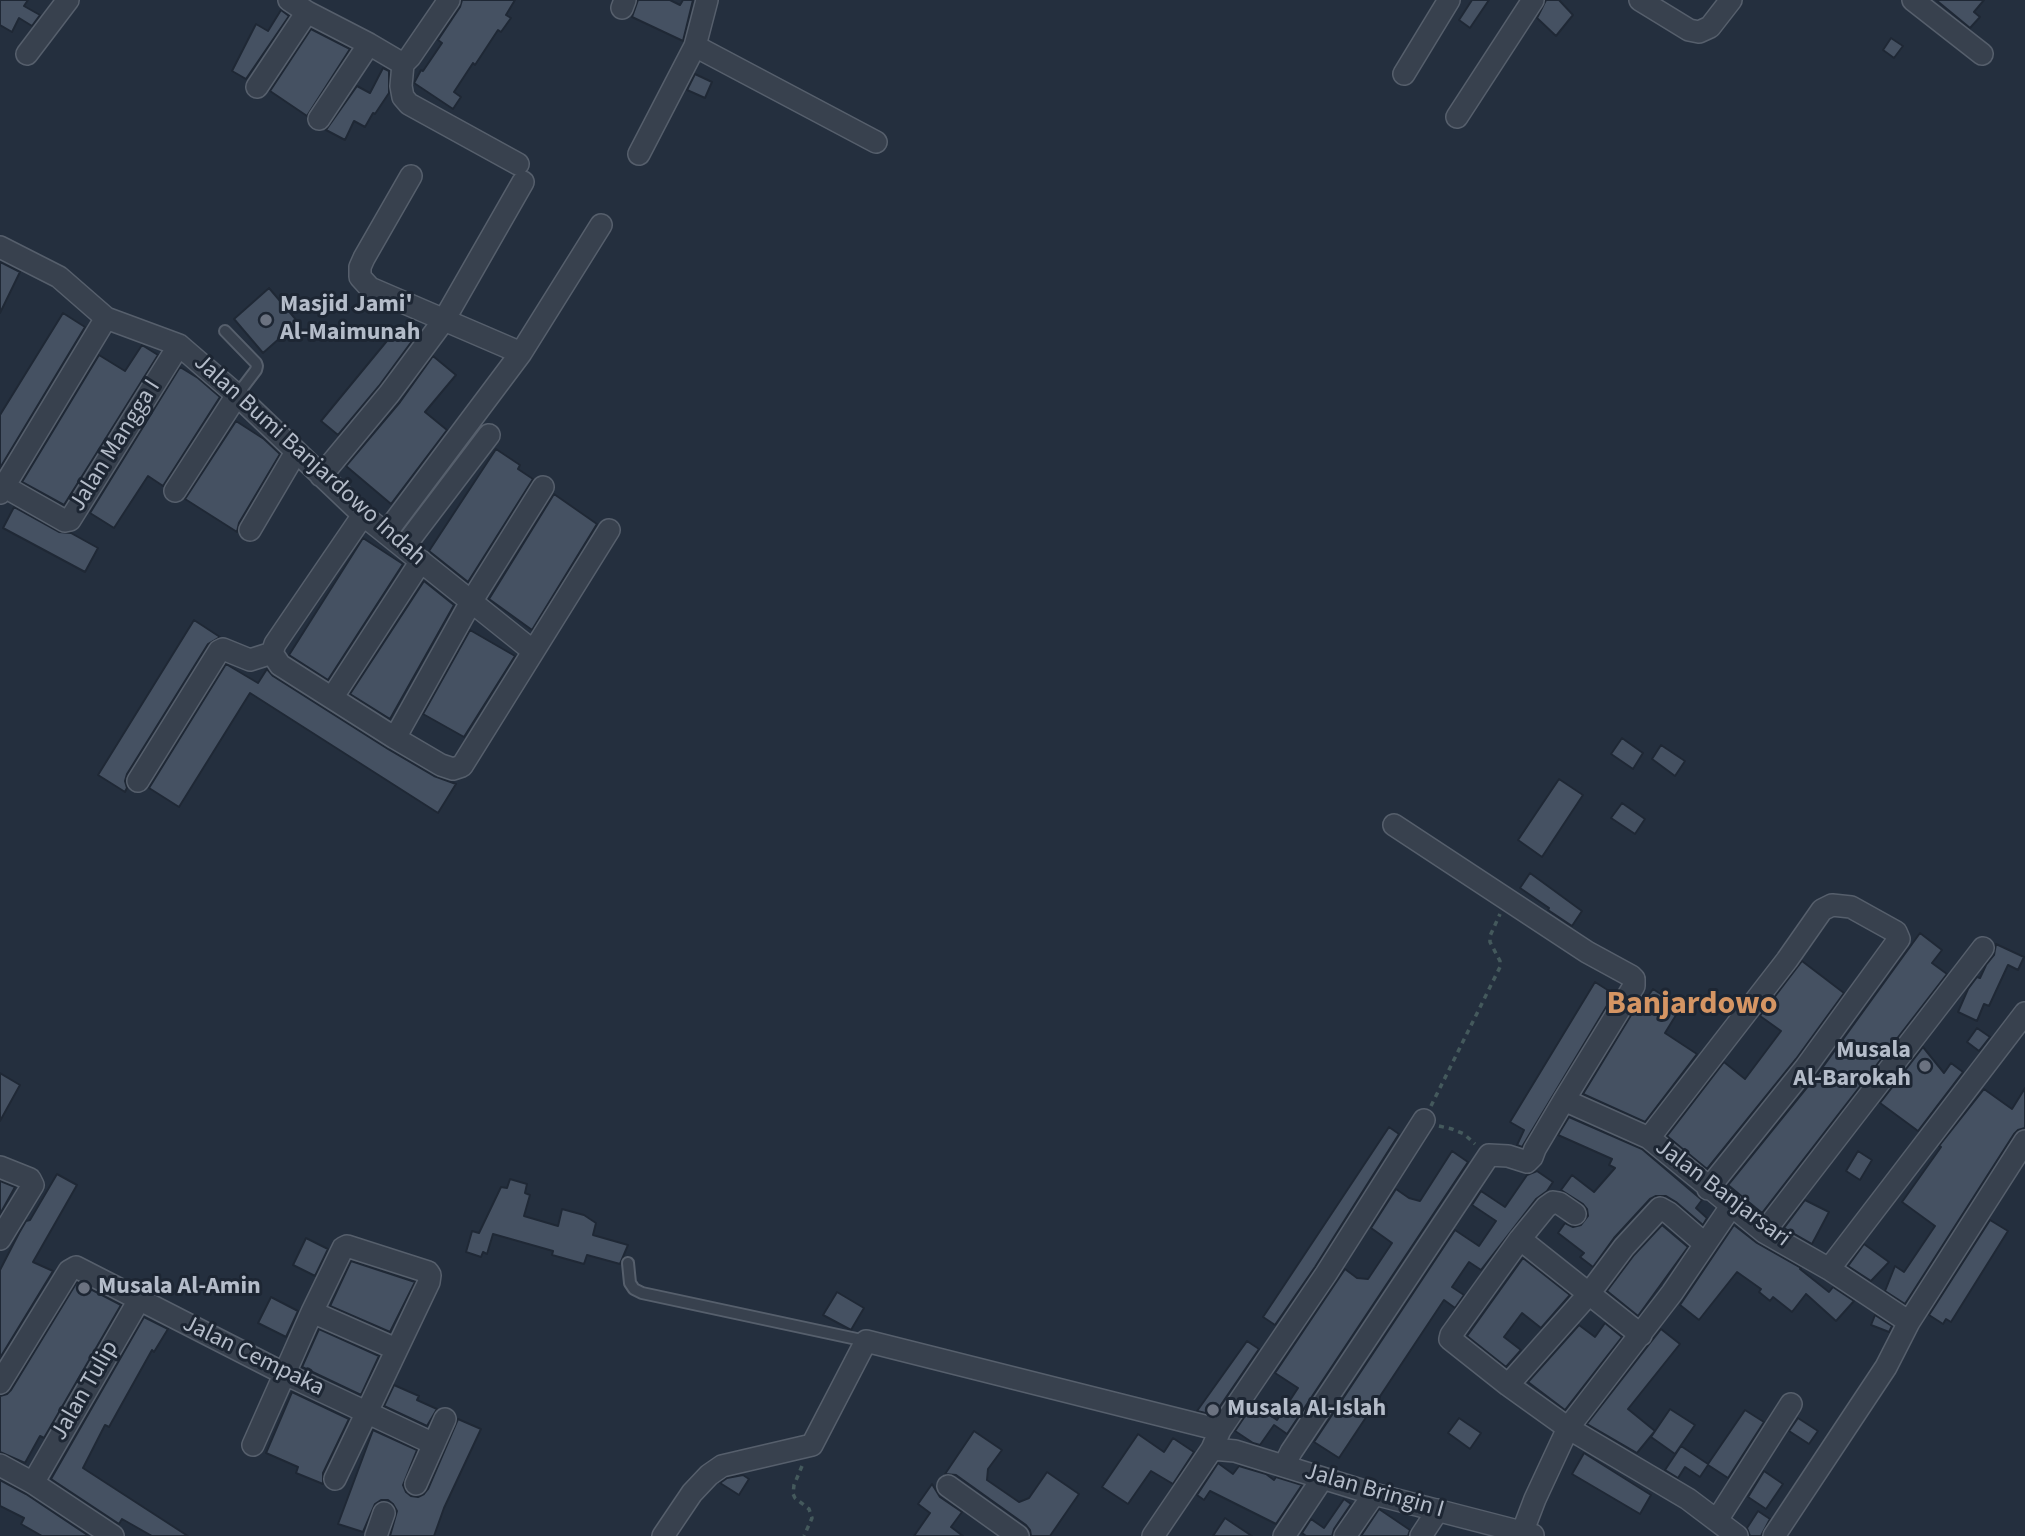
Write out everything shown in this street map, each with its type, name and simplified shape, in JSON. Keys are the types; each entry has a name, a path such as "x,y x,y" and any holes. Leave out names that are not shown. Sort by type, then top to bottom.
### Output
{"street":[{"path":"27,54 68,0"},
{"path":"321,476 389,394 443,320 520,173 409,104 401,91 403,64 449,0"},
{"path":"639,154 695,46 707,0"},
{"path":"1404,74 1449,0"},
{"path":"1457,117 1533,0"},
{"path":"1640,0 1689,30 1699,32 1710,27 1731,0"},
{"path":"1913,0 1939,7 1982,54"},
{"path":"257,87 298,6 403,64"},
{"path":"319,119 369,44"},
{"path":"695,46 876,142"},
{"path":"411,176 364,258 360,277 370,288 521,353"},
{"path":"386,533 521,353 601,225"},
{"name":"Jalan Bumi Banjardowo Indah","path":"0,247 59,277 106,318 178,345 237,395 363,515 533,650"},
{"path":"3,490 106,318"},
{"name":"Jalan Mangga I","path":"3,490 65,521 70,520 178,345"},
{"path":"175,491 237,395"},
{"path":"404,547 489,435"},
{"path":"250,530 296,452"},
{"path":"395,738 471,602 543,487"},
{"path":"272,653 275,644 363,515"},
{"path":"272,653 280,665 395,738 441,765 453,769 462,766 609,530"},
{"path":"332,698 421,562"},
{"path":"138,781 219,651 223,649 250,660 272,653"},
{"path":"1287,1460 1489,1156 1508,1156 1527,1162 1532,1157 1633,986 1634,979 1624,971 1587,952 1394,825"},
{"path":"1649,1138 1787,960 1822,910 1832,905 1851,907 1896,932 1899,939 1822,1045 1708,1188"},
{"path":"1764,1232 1983,948"},
{"path":"1829,1269 2025,1013"},
{"name":"Jalan Banjarsari","path":"1564,1100 1649,1138 1764,1232 1829,1269 1909,1322"},
{"path":"1153,1536 1326,1275 1424,1120"},
{"path":"1774,1536 1886,1367 1909,1322 2025,1142"},
{"path":"0,1167 30,1179 33,1185 0,1239"},
{"path":"1575,1214 1564,1205 1553,1202 1546,1207 1450,1338 1508,1385 1568,1428 1675,1491 1737,1536"},
{"path":"1525,1525 1568,1428 1641,1335 1732,1205"},
{"path":"1508,1385 1660,1208 1705,1244"},
{"path":"1520,1239 1641,1335"},
{"path":"253,1445 340,1251 347,1246 428,1272 429,1282 335,1479"},
{"name":"Jalan Cempaka","path":"0,1382 74,1267 285,1374 434,1444"},
{"name":"Jalan Tulip","path":"33,1483 139,1300"},
{"path":"312,1312 396,1349"},
{"path":"663,1536 692,1493 722,1466 812,1445 866,1340"},
{"name":"Jalan Bringin I","path":"866,1340 1217,1439 1235,1451 1287,1460 1322,1479 1374,1494 1438,1510 1525,1525"},
{"path":"1717,1520 1791,1404"},
{"path":"416,1484 445,1419"},
{"path":"0,1465 33,1483 113,1536"},
{"path":"1284,1536 1322,1479"},
{"path":"948,1486 1018,1536"},
{"path":"1345,1536 1374,1494"},
{"path":"1421,1536 1438,1510"},
{"path":"376,1536 384,1513"}],"lane":[{"path":"225,331 257,366 237,395"},
{"path":"628,1263 630,1283 642,1293 866,1340"}],"path":[{"path":"1489,1156 1464,1134 1424,1120 1500,967 1490,936 1507,900"},
{"path":"804,1536 812,1518 809,1509 793,1494 794,1485 812,1445"}],"building":[{"path":"0,0 28,0 24,6 40,15 32,26 19,18 12,32 0,25"},
{"path":"462,0 515,0 506,15 511,18 501,32 498,30 454,92 461,97 453,109 414,83 442,43 438,40"},
{"path":"638,0 670,0 680,5 683,0 693,0 683,41 632,17"},
{"path":"1472,0 1489,0 1470,28 1459,20"},
{"path":"1546,0 1559,0 1573,15 1556,36 1537,18"},
{"path":"1936,0 1984,0 1974,12 1980,17 1970,28"},
{"path":"281,10 289,16 246,79 232,71 256,24 268,31"},
{"path":"311,29 350,49 307,116 270,91"},
{"path":"1891,38 1903,46 1894,58 1883,50"},
{"path":"383,68 389,71 389,93 365,127 354,121 345,140 326,130 357,86 370,93"},
{"path":"695,74 712,82 705,98 687,90"},
{"path":"0,262 20,272 0,313"},
{"name":"Masjid Jami' Al-Maimunah","path":"269,288 298,322 263,353 234,319"},
{"path":"63,313 85,327 0,468 0,415"},
{"path":"400,325 415,337 338,435 321,421"},
{"path":"142,345 158,355 64,505 22,482 99,355 125,371"},
{"path":"433,356 456,375 425,412 447,430 391,504 346,466 400,402"},
{"path":"180,367 220,397 163,486 148,476 114,528 90,513"},
{"path":"236,421 264,439 280,454 239,523 237,532 185,499"},
{"path":"496,449 520,465 518,469 533,479 468,582 429,551"},
{"path":"554,494 597,524 532,630 489,599"},
{"path":"14,507 59,532 71,533 98,548 85,572 3,528"},
{"path":"363,538 403,564 328,680 289,655"},
{"path":"424,581 454,605 390,719 350,694"},
{"path":"194,620 220,637 208,644 127,774 125,792 98,775"},
{"path":"470,630 515,656 464,737 423,714"},
{"path":"226,664 258,683 267,669 273,676 388,749 434,776 456,784 438,813 250,693 179,807 149,788"},
{"path":"1622,738 1643,753 1633,769 1611,754"},
{"path":"1661,745 1685,761 1675,776 1652,759"},
{"path":"1559,779 1583,795 1542,857 1518,840"},
{"path":"1622,803 1645,819 1635,834 1611,818"},
{"path":"1530,873 1582,911 1572,926 1520,888"},
{"path":"1920,933 1942,950 1932,963 1947,974 1762,1213 1728,1185 1817,1075"},
{"path":"1996,944 2024,957 2018,970 2008,965 1989,1006 1984,1004 1977,1021 1958,1012 1968,989 1977,977 1980,978 1994,955"},
{"path":"1802,961 1844,993 1796,1059 1707,1169 1667,1136 1724,1062 1745,1079 1781,1031 1760,1016"},
{"path":"1595,982 1614,994 1522,1147 1517,1145 1524,1130 1510,1122"},
{"path":"1653,989 1681,1007 1665,1033 1697,1054 1645,1122 1583,1094 1636,1007 1639,1009"},
{"path":"1977,1028 1990,1037 1979,1051 1967,1042"},
{"path":"1923,1047 1944,1073 1951,1063 1963,1072 1918,1131 1880,1103"},
{"path":"0,1073 20,1085 0,1121"},
{"path":"2025,1088 2025,1128 2014,1134 1905,1304 1885,1291 1895,1266 1904,1272 1935,1226 1902,1202 1941,1147 1939,1146 1984,1089 2012,1109"},
{"path":"1569,1117 1642,1149 1702,1200 1696,1208 1707,1218 1703,1225 1676,1202 1666,1196 1656,1196 1650,1199 1614,1238 1593,1267 1580,1257 1584,1253 1558,1233 1565,1223 1573,1227 1581,1225 1588,1216 1587,1209 1561,1190 1572,1175 1594,1192 1615,1168 1609,1165 1612,1159 1558,1135"},
{"path":"1389,1127 1399,1134 1275,1325 1263,1317"},
{"path":"1452,1151 1468,1162 1287,1434 1274,1425 1260,1445 1235,1431 1253,1404 1277,1420 1298,1388 1275,1373 1345,1269 1357,1278 1368,1279 1392,1243 1371,1228 1396,1189 1409,1198 1420,1201"},
{"path":"1858,1151 1872,1160 1860,1180 1846,1171"},
{"path":"1537,1171 1553,1182 1547,1191 1536,1199 1481,1270 1469,1262 1452,1287 1464,1295 1455,1308 1444,1300 1339,1458 1314,1442 1455,1230 1479,1246 1496,1221 1472,1205 1481,1191 1505,1207 1527,1175"},
{"path":"57,1174 77,1185 33,1262 53,1271 0,1358 0,1270 26,1221 30,1220"},
{"path":"510,1179 527,1184 525,1193 530,1195 524,1216 558,1226 562,1209 584,1215 596,1223 593,1235 628,1245 620,1264 587,1255 584,1264 552,1255 553,1251 493,1234 487,1254 483,1252 481,1257 466,1252 472,1231 479,1233 501,1187 507,1188"},
{"path":"0,1181 15,1187 0,1214"},
{"path":"1805,1200 1829,1212 1812,1244 1784,1228"},
{"path":"1990,1220 2008,1231 1951,1322 1946,1319 1943,1324 1929,1315"},
{"path":"1662,1225 1688,1247 1638,1316 1607,1291 1634,1255"},
{"path":"1734,1225 1757,1243 1801,1268 1829,1292 1833,1287 1854,1301 1836,1321 1806,1294 1792,1312 1773,1297 1770,1301 1759,1292 1761,1289 1737,1272 1699,1320 1680,1305"},
{"path":"306,1238 328,1249 315,1276 293,1265"},
{"path":"1864,1244 1889,1262 1871,1281 1848,1266"},
{"path":"1523,1258 1570,1295 1541,1328 1522,1313 1504,1337 1521,1350 1506,1367 1467,1336"},
{"path":"351,1261 415,1282 390,1332 330,1306"},
{"path":"77,1282 121,1305 44,1438 40,1436 25,1463 0,1452 0,1396 11,1390"},
{"path":"837,1292 864,1308 851,1330 823,1315"},
{"path":"271,1297 298,1311 286,1337 258,1323"},
{"path":"1875,1315 1892,1326 1889,1332 1871,1325"},
{"path":"144,1317 168,1329 154,1352 152,1350 109,1427 105,1425 83,1468 188,1536 152,1536 122,1519 119,1524 51,1479"},
{"path":"1605,1323 1622,1337 1565,1410 1528,1382 1579,1325 1595,1337"},
{"path":"319,1329 379,1356 361,1395 302,1367"},
{"path":"1661,1329 1680,1344 1628,1409 1655,1431 1637,1453 1587,1424"},
{"path":"1247,1341 1259,1349 1214,1415 1197,1411"},
{"path":"394,1385 419,1396 417,1400 437,1409 427,1426 384,1406"},
{"path":"292,1392 349,1419 323,1473 323,1484 296,1473 298,1467 266,1453"},
{"path":"1670,1409 1695,1425 1675,1454 1651,1437"},
{"path":"1745,1410 1764,1422 1728,1478 1708,1465 1700,1477 1685,1467 1678,1478 1665,1470 1681,1446 1708,1464"},
{"path":"1459,1418 1481,1433 1470,1449 1448,1433"},
{"path":"1798,1418 1818,1431 1809,1444 1789,1431"},
{"path":"458,1419 481,1429 444,1508 434,1536 390,1536 397,1511 388,1500 375,1504 363,1532 338,1524 373,1430 417,1450 403,1485 411,1496 418,1497 428,1489"},
{"path":"974,1431 1002,1450 988,1469 987,1480 1019,1502 1029,1498 1047,1472 1079,1494 1050,1536 1031,1536 1026,1525 956,1475 945,1474"},
{"path":"1138,1434 1164,1452 1173,1438 1194,1452 1173,1484 1151,1471 1128,1504 1102,1487"},
{"path":"1584,1453 1651,1495 1640,1514 1572,1474"},
{"path":"1218,1463 1233,1474 1239,1466 1266,1474 1274,1480 1276,1477 1302,1485 1276,1524 1210,1491 1204,1500 1197,1495"},
{"path":"1764,1471 1783,1484 1766,1509 1748,1497"},
{"path":"743,1475 749,1479 739,1495 720,1483 727,1478"},
{"path":"0,1480 89,1536 42,1536 21,1524 24,1518 0,1506"},
{"path":"932,1484 940,1497 962,1512 951,1527 963,1536 914,1536 930,1513 918,1504"},
{"path":"1344,1499 1351,1504 1332,1536 1306,1536 1302,1533 1311,1519 1324,1528"},
{"path":"1379,1509 1410,1530 1408,1536 1361,1536"},
{"path":"1758,1511 1770,1519 1761,1536 1750,1536 1747,1528"},
{"path":"1225,1518 1252,1536 1213,1536"}],"place":[{"name":"Masjid Jami' Al-Maimunah","path":"266,320"},
{"name":"Musala Al-Barokah","path":"1925,1066"},
{"name":"Musala Al-Amin","path":"84,1288"},
{"name":"Musala Al-Islah","path":"1213,1410"}],"district":[{"name":"Banjardowo","path":"1692,1006"}]}
